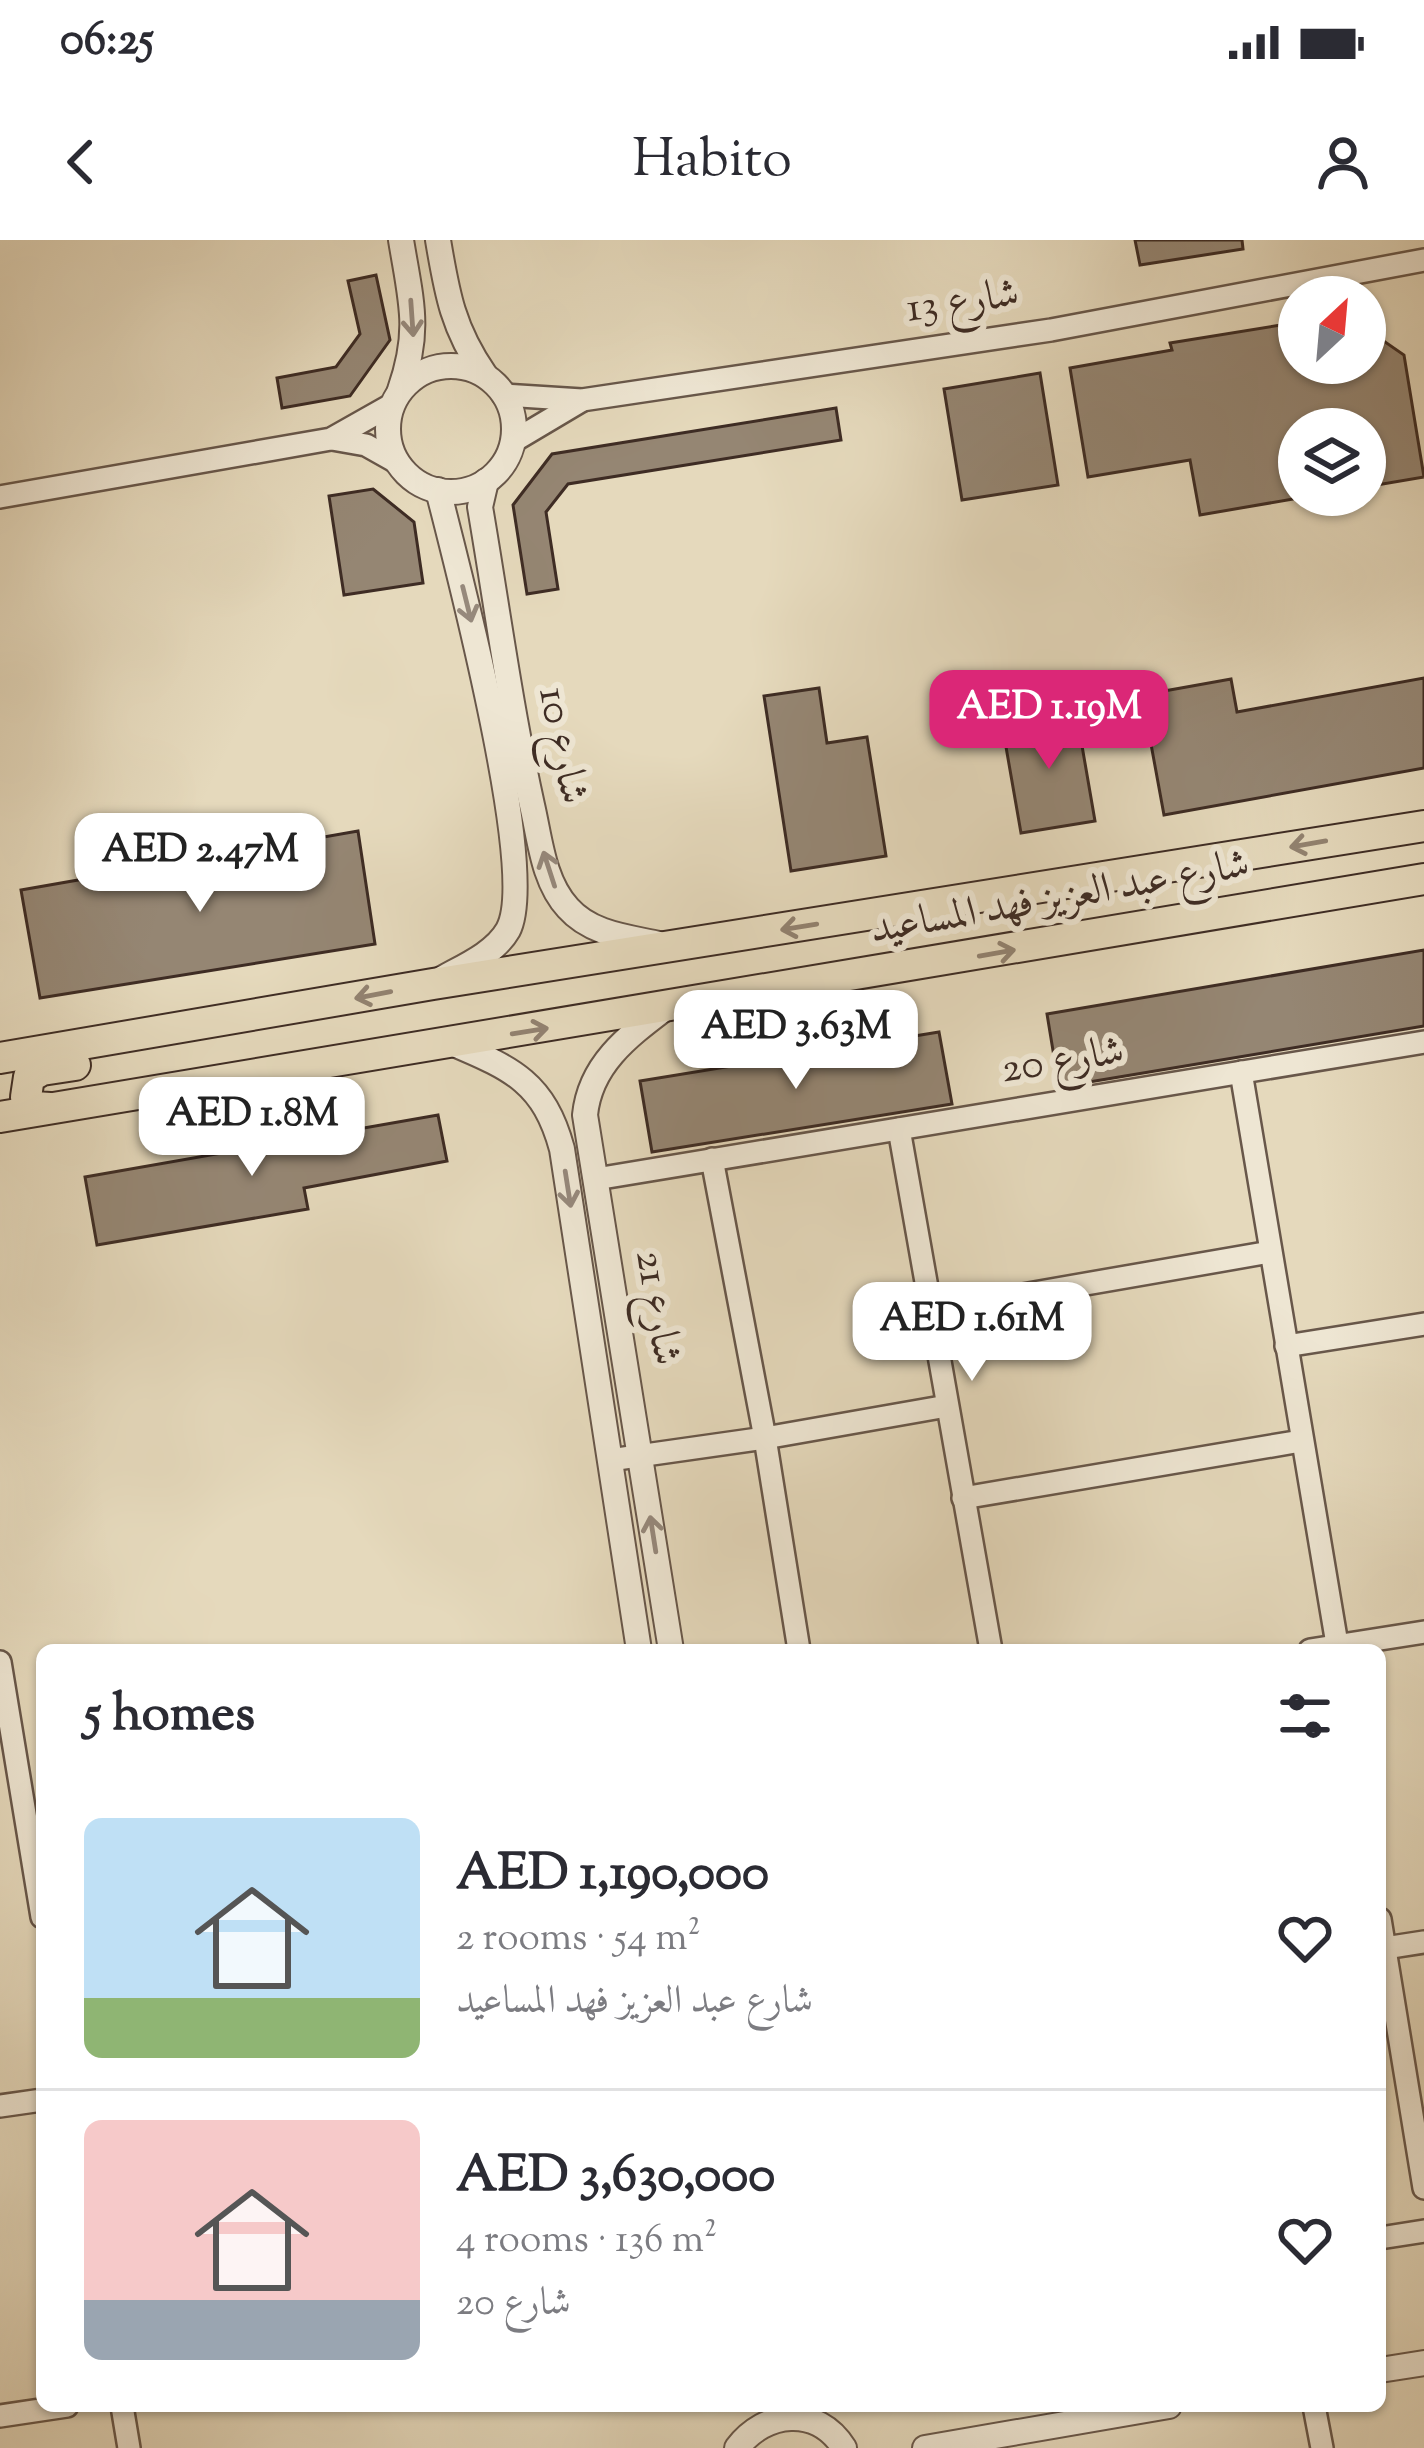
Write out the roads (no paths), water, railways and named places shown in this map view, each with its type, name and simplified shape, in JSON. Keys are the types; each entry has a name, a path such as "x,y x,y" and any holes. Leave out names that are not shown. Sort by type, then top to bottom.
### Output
{"main road":[{"name":"شارع عبد العزيز فهد المساعيد","path":"0,1058 434,983 1424,826"},
{"name":"شارع عبد العزيز فهد المساعيد","path":"0,1118 1424,879"},
{"path":"50,1108 34,1107 26,1097 29,1077 42,1070 244,1037 287,1011"}],"street":[{"path":"398,463 388,441 396,398 414,350 401,240"},
{"path":"0,497 331,439 366,446 398,463 416,481 439,490 463,490 486,481 503,464 512,442 513,417 461,340 448,300 438,240"},
{"name":"شارع 13","path":"495,386 582,400 1051,330 1424,260"},
{"path":"331,439 396,398 416,376 439,367 464,368 495,386"},
{"name":"شارع 13","path":"512,442 582,400"},
{"name":"شارع 10","path":"486,481 480,507 523,760 549,874 567,907 595,928 673,948"},
{"name":"شارع 10","path":"434,983 494,947 507,932 518,888 475,637 439,490"},
{"name":"شارع 21","path":"664,1009 612,1051 587,1096 586,1135 670,1644"},
{"name":"شارع 20","path":"596,1179 1424,1042"},
{"name":"شارع 21","path":"454,1044 508,1067 552,1114 562,1149 638,1644"},
{"path":"1241,1072 1336,1644"},
{"path":"899,1129 990,1644"},
{"path":"712,1160 798,1644"},
{"path":"930,1311 1270,1252"},
{"path":"1286,1346 1424,1324"},
{"path":"610,1460 946,1406"},
{"path":"962,1498 1301,1442"},
{"path":"1359,1644 1424,1632"},
{"path":"0,1662 36,1881"},
{"path":"1386,1948 1424,1942"},
{"path":"1386,1980 1390,2044 1424,2188"},
{"path":"0,2106 36,2101"},
{"path":"1386,2237 1424,2231"},
{"path":"1386,2370 1424,2363"},
{"path":"0,2416 36,2411"},
{"path":"123,2412 129,2448"},
{"path":"814,2412 844,2448"},
{"path":"925,2448 1133,2412"},
{"path":"1315,2412 1322,2448"},
{"path":"748,2428 785,2417 826,2428"}]}
